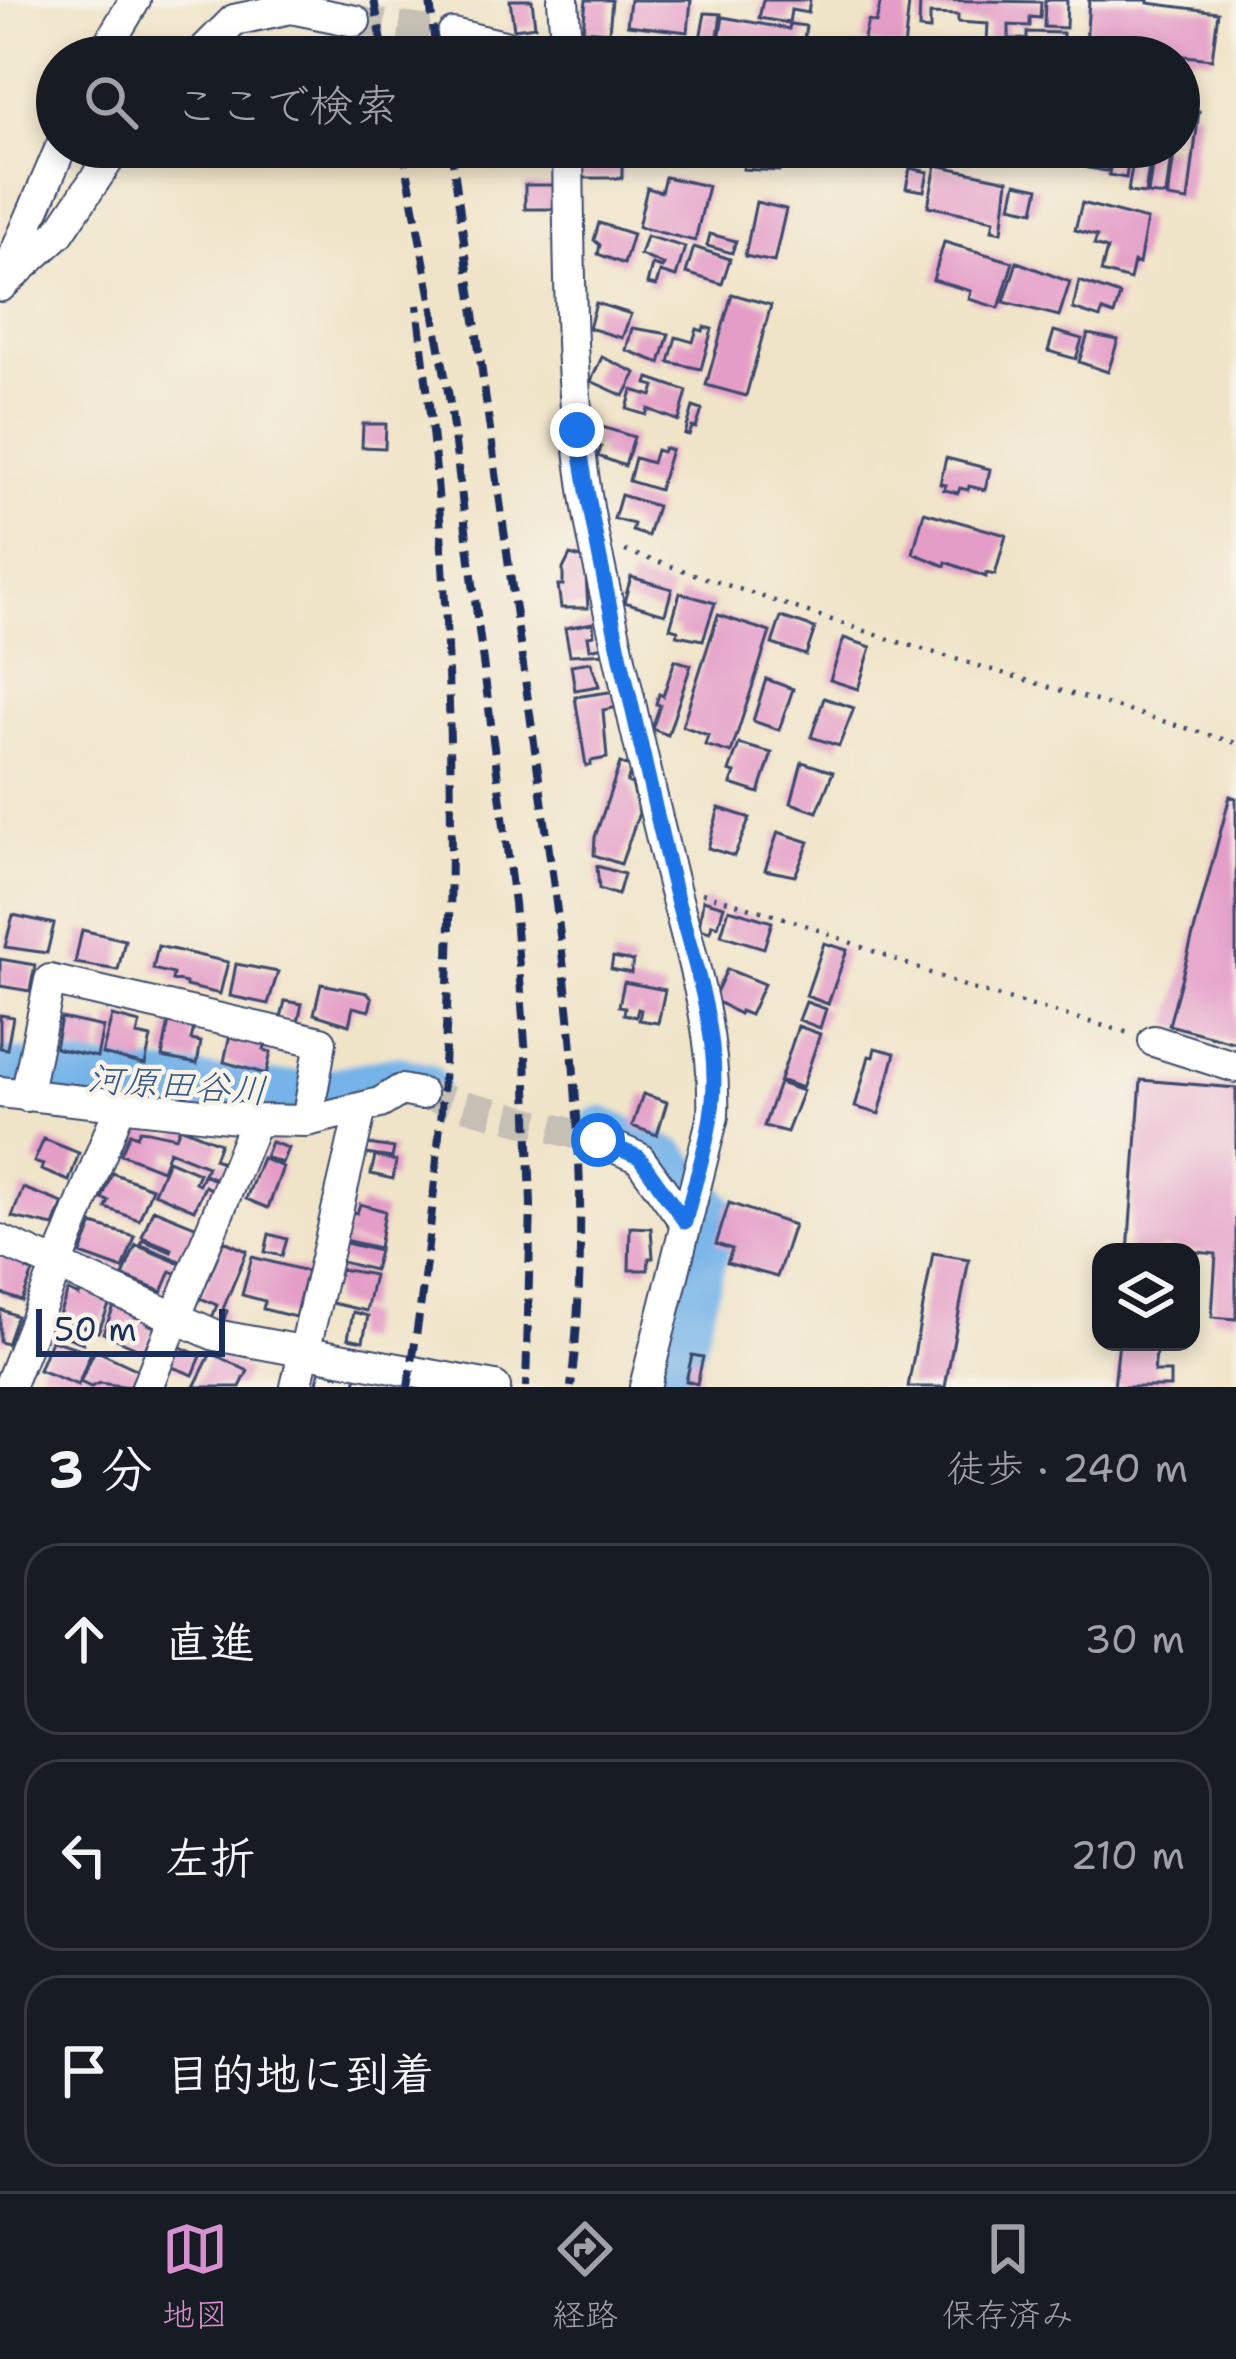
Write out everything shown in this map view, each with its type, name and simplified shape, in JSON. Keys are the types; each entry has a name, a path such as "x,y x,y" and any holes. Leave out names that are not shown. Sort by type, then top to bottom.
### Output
{"street":[{"path":"113,36 134,0"},
{"path":"563,0 566,36"},
{"path":"218,36 234,20 291,8 355,21"},
{"path":"453,34 462,36"},
{"path":"1,288 52,168"},
{"path":"1,288 59,233 104,168"},
{"path":"568,168 577,430 596,549 704,999 715,1076 713,1116 645,1387"},
{"path":"310,1103 321,1042 50,980 22,1084 120,1106 256,1120 310,1103 361,1108 401,1090 422,1094"},
{"path":"1154,1041 1236,1066"},
{"path":"9,1387 120,1106"},
{"path":"296,1387 361,1108"},
{"path":"147,1387 256,1120"},
{"path":"598,1140 639,1157 690,1201"},
{"path":"0,1240 214,1335 495,1387"}],"path":[{"path":"596,549 622,550 892,640 1236,743"},
{"path":"673,884 797,922 971,989 1154,1041"}],"building":[{"path":"510,0 532,0 535,26 514,29"},
{"path":"586,0 612,0 609,32 583,30"},
{"path":"630,0 691,0 688,32 627,25"},
{"path":"763,0 810,0 808,13 791,10 789,23 759,18"},
{"path":"881,0 909,4 905,36 864,36 868,21 876,23"},
{"path":"920,0 1041,2 1040,18 1030,17 1030,26 1009,25 1009,36 987,36 988,24 958,22 958,15 930,14 930,30 919,29"},
{"path":"1045,0 1067,0 1066,28 1044,27"},
{"path":"1089,0 1148,0 1218,12 1212,59 1200,58 1200,36 1087,36"},
{"path":"705,13 721,14 718,36 701,36"},
{"path":"723,17 789,29 790,24 806,26 804,36 720,36"},
{"path":"1027,32 1063,36 1027,36"},
{"path":"581,168 622,168 622,178 581,178"},
{"path":"910,168 928,172 924,191 906,188"},
{"path":"935,168 1008,180 1002,232 992,230 994,220 928,206"},
{"path":"1110,168 1127,168 1126,178 1109,175"},
{"path":"1132,168 1149,168 1145,194 1128,192"},
{"path":"1152,168 1169,168 1166,196 1148,194"},
{"path":"1172,168 1192,168 1188,201 1168,198"},
{"path":"665,177 708,186 695,241 638,227 647,188 661,192"},
{"path":"1016,183 1039,188 1034,211 1011,206"},
{"path":"525,185 554,185 554,209 525,209"},
{"path":"756,202 786,209 774,262 745,256"},
{"path":"1082,203 1147,220 1139,264 1134,262 1130,280 1101,272 1107,249 1094,245 1097,236 1075,230"},
{"path":"599,223 633,234 624,264 598,254 600,245 594,240"},
{"path":"710,234 736,241 732,253 707,246"},
{"path":"646,236 685,247 676,277 660,272 656,286 647,284 652,265 664,265 640,255"},
{"path":"944,242 1013,262 999,308 969,299 971,291 933,280"},
{"path":"694,247 730,259 722,284 686,273"},
{"path":"1017,262 1070,282 1059,316 1004,302"},
{"path":"1079,281 1120,295 1114,315 1103,311 1100,318 1073,309"},
{"path":"732,294 771,305 746,396 706,385"},
{"path":"596,303 631,314 622,338 589,328"},
{"path":"632,328 669,334 660,363 626,350"},
{"path":"697,329 712,329 701,369 669,362 676,337 693,342"},
{"path":"1054,331 1082,339 1076,359 1048,351"},
{"path":"1088,334 1118,340 1108,372 1079,362"},
{"path":"602,357 636,373 624,396 591,381"},
{"path":"649,378 687,391 679,421 648,409 646,415 627,409 632,390 652,396 655,386 647,384"},
{"path":"693,407 702,410 689,435 685,434"},
{"path":"363,424 386,424 385,448 362,447"},
{"path":"599,426 634,437 625,466 598,456 601,447 593,445"},
{"path":"656,450 671,450 659,490 629,481 635,458 652,463"},
{"path":"946,458 990,469 985,490 969,486 958,493 944,490 946,485 940,484"},
{"path":"621,495 657,506 648,536 632,531 634,524 614,519"},
{"path":"924,512 1006,535 995,575 986,573 986,577 946,562 945,566 913,553"},
{"path":"570,555 585,559 588,608 561,608 558,585 563,585 563,569"},
{"path":"631,577 672,589 665,614 624,602"},
{"path":"680,593 715,603 703,640 677,635 678,630 670,628"},
{"path":"718,615 770,632 731,753 705,745 708,735 682,726"},
{"path":"781,617 815,628 806,655 772,644"},
{"path":"593,623 590,649 607,645 609,653 570,655 565,628"},
{"path":"844,638 871,647 858,689 830,680"},
{"path":"675,660 691,665 668,735 652,729 659,694 663,696"},
{"path":"591,662 599,686 575,690 571,665"},
{"path":"766,679 793,689 779,730 753,721"},
{"path":"616,691 618,707 603,710 607,758 586,766 575,697"},
{"path":"824,698 854,708 839,746 811,737"},
{"path":"739,744 772,753 759,793 731,784 735,773 729,771"},
{"path":"802,762 833,772 817,812 791,803"},
{"path":"620,763 632,768 627,782 632,784 639,813 621,864 594,855 595,837"},
{"path":"1230,796 1236,798 1236,1043 1169,1025"},
{"path":"719,808 750,818 734,856 708,848"},
{"path":"778,832 809,842 795,876 765,870"},
{"path":"597,866 624,874 618,895 599,889"},
{"path":"703,900 724,906 718,926 712,924 710,932 699,929"},
{"path":"729,909 772,922 764,948 721,935"},
{"path":"13,915 54,924 47,953 5,947"},
{"path":"82,930 125,940 118,970 75,963"},
{"path":"824,943 847,950 828,1004 806,996"},
{"path":"158,946 228,962 220,994 186,986 172,980 173,974 153,969"},
{"path":"613,957 633,961 631,973 611,969"},
{"path":"0,959 35,965 30,991 0,986"},
{"path":"236,964 278,972 268,1004 230,996"},
{"path":"727,969 764,984 750,1015 713,999"},
{"path":"624,982 665,990 658,1023 639,1020 638,1009 636,1017 624,1014 625,1007 619,1006"},
{"path":"321,984 367,993 372,998 369,1011 353,1007 349,1025 314,1014"},
{"path":"285,1001 302,1004 298,1022 281,1018"},
{"path":"806,1002 826,1009 820,1028 799,1020"},
{"path":"0,1015 13,1017 7,1049 0,1048"},
{"path":"112,1016 140,1023 137,1035 151,1038 145,1065 102,1054"},
{"path":"61,1018 103,1027 97,1057 55,1048"},
{"path":"169,1021 194,1027 191,1040 201,1042 197,1064 162,1057"},
{"path":"798,1026 820,1034 802,1088 780,1080"},
{"path":"230,1034 266,1042 264,1050 271,1052 266,1074 224,1062"},
{"path":"875,1048 895,1053 879,1114 855,1107"},
{"path":"1141,1080 1236,1088 1236,1319 1212,1317 1216,1254 1200,1252 1200,1243 1129,1243"},
{"path":"779,1083 803,1091 787,1132 764,1126"},
{"path":"643,1094 667,1102 657,1135 632,1126"},
{"path":"180,1127 220,1143 214,1159 228,1164 221,1181 204,1174 207,1166 169,1151 162,1170 121,1154 130,1133 137,1136 140,1130 176,1137"},
{"path":"44,1139 79,1153 69,1181 41,1170 43,1165 34,1162"},
{"path":"271,1142 288,1148 282,1163 265,1157"},
{"path":"367,1144 394,1148 392,1158 366,1154"},
{"path":"375,1156 396,1161 393,1179 371,1174"},
{"path":"262,1158 283,1167 268,1208 246,1199"},
{"path":"168,1160 199,1173 195,1182 199,1184 203,1175 221,1183 217,1192 205,1186 194,1210 154,1193"},
{"path":"112,1173 152,1188 139,1220 106,1208 109,1201 102,1199"},
{"path":"23,1188 63,1203 54,1226 12,1217"},
{"path":"729,1203 794,1225 777,1277 727,1263 732,1249 716,1244"},
{"path":"360,1204 385,1211 379,1248 344,1240 352,1212 357,1213"},
{"path":"153,1209 200,1228 187,1264 141,1245 143,1240 172,1249 142,1237"},
{"path":"93,1224 135,1237 123,1269 81,1254"},
{"path":"630,1227 651,1228 653,1258 649,1258 648,1270 629,1270"},
{"path":"269,1234 287,1239 282,1256 265,1252"},
{"path":"224,1241 247,1251 223,1309 227,1311 222,1324 211,1320 217,1305 200,1298"},
{"path":"342,1242 379,1251 374,1270 338,1261"},
{"path":"136,1245 186,1266 182,1276 171,1271 162,1292 123,1276"},
{"path":"933,1253 969,1259 945,1387 908,1387"},
{"path":"0,1254 29,1265 27,1270 33,1272 22,1301 0,1293"},
{"path":"252,1257 307,1271 295,1317 263,1309 265,1301 242,1295"},
{"path":"340,1269 374,1275 366,1311 332,1303 334,1273 339,1274"},
{"path":"68,1291 110,1303 98,1332 58,1317"},
{"path":"116,1302 151,1317 148,1324 155,1327 144,1351 103,1333"},
{"path":"0,1309 17,1316 7,1344 0,1342"},
{"path":"353,1312 368,1316 363,1341 348,1338"},
{"path":"52,1320 85,1335 83,1343 48,1330"},
{"path":"51,1340 91,1352 78,1385 39,1370"},
{"path":"176,1345 201,1356 193,1375 167,1365"},
{"path":"95,1350 138,1370 130,1387 100,1383 91,1387 80,1382"},
{"path":"1118,1351 1156,1351 1154,1372 1170,1372 1170,1387 1114,1387"},
{"path":"211,1353 248,1371 240,1387 194,1387"},
{"path":"692,1355 703,1357 697,1384 686,1381"},
{"path":"339,1368 358,1372 354,1387 316,1387 320,1370 338,1375"}],"waterway":[{"name":"河原田谷川","path":"0,1070 271,1094 325,1092 396,1078 425,1086"},
{"name":"河原田谷川","path":"601,1129 669,1161 715,1214 675,1374 677,1387"}],"tunnel":[{"path":"355,21 453,34"},
{"path":"421,1094 598,1140"}],"railway":[{"path":"374,0 381,36"},
{"path":"430,0 434,36"},
{"path":"407,168 449,397 514,903 531,1205 526,1387"},
{"path":"454,168 572,1046 580,1216 571,1387"},
{"path":"408,1387 436,1175 451,853 441,532 417,305"}],"route":[{"path":"577,430 596,549 704,999 715,1076 713,1116 685,1222 639,1157 598,1140"}]}
